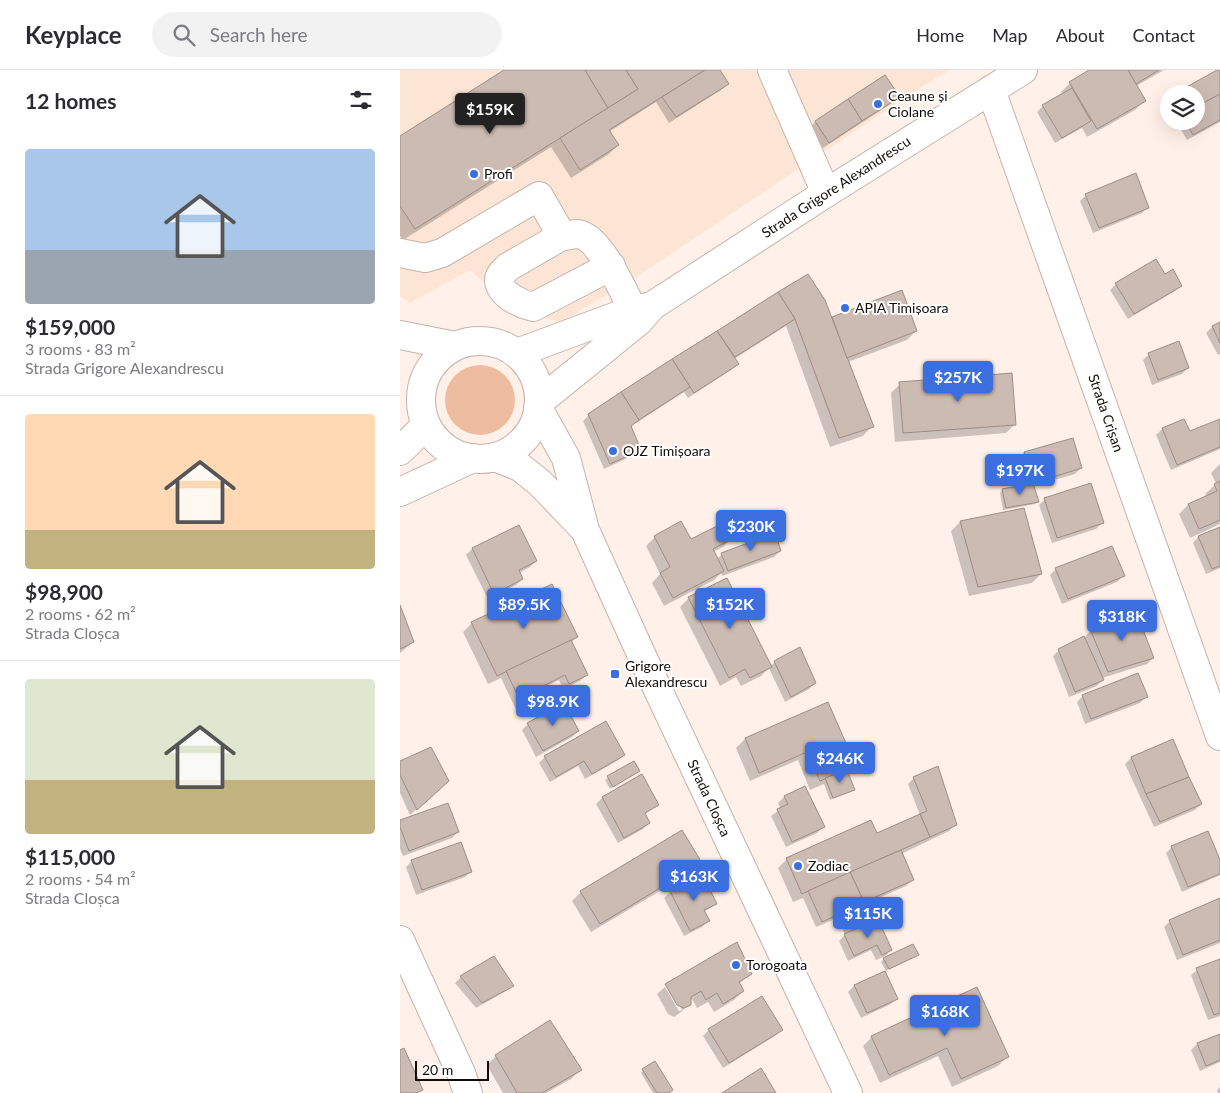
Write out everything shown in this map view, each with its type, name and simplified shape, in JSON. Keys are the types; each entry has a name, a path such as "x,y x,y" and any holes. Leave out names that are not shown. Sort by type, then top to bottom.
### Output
{"street":[{"path":"772,70 826,193"},
{"name":"Strada Grigore Alexandrescu","path":"517,353 642,308 1023,70"},
{"name":"Strada Crișan","path":"991,90 1220,736"},
{"path":"400,253 425,258 442,253 539,196 562,236"},
{"path":"611,266 533,306 522,304 511,297 502,288 499,280 501,274 508,267 562,236 579,234 595,245 611,266 642,308"},
{"name":"Strada Grigore Alexandrescu","path":"539,405 639,320 642,308"},
{"path":"400,336 455,346"},
{"path":"400,450 430,366 446,351 472,341 490,341 517,353 531,370 536,381 539,405 531,430 524,439 506,453 484,458 400,492"},
{"name":"Strada Cloșca","path":"539,405 566,458 585,530 643,658 848,1093"},
{"path":"416,409 432,435 450,451 461,456 484,458"},
{"name":"Strada Cloșca","path":"484,458 520,467 534,478 585,530"},
{"path":"400,940 461,1073 468,1093"}],"shaded area":[{"path":"400,70 950,70 635,278 561,322 541,317 509,304 470,270 410,303 400,296"},
{"path":"480,365 493,368 505,375 512,387 515,400 512,413 505,425 493,432 480,435 467,432 455,425 448,413 445,400 448,387 455,375 467,368"}],"building":[{"path":"504,70 585,70 608,108 415,229 400,206 400,136"},
{"path":"585,70 626,70 638,89 608,108"},
{"path":"626,70 705,70 609,130 619,145 580,170 560,138 638,89"},
{"path":"705,70 720,70 729,84 676,117 662,97"},
{"path":"1089,70 1128,70 1146,101 1097,129 1069,82"},
{"path":"1128,70 1159,70 1136,84"},
{"path":"1220,70 1220,94 1205,102 1205,85 1190,85"},
{"path":"885,75 900,97 862,121 848,99"},
{"path":"1072,88 1091,121 1062,138 1042,105"},
{"path":"1220,94 1220,120 1205,128 1205,102"},
{"path":"848,99 862,121 829,143 815,121"},
{"path":"1190,130 1202,130 1193,135"},
{"path":"1136,173 1149,208 1099,228 1085,194"},
{"path":"1156,259 1165,274 1173,269 1182,286 1134,314 1115,283"},
{"path":"808,274 825,300 874,427 839,438 795,319 778,292"},
{"path":"902,290 917,331 847,358 832,317"},
{"path":"778,292 795,319 735,357 717,331"},
{"path":"1220,322 1220,343 1212,326"},
{"path":"717,331 739,364 694,393 672,359"},
{"path":"1179,341 1189,368 1158,380 1148,353"},
{"path":"672,359 690,387 639,420 621,392"},
{"path":"1012,373 1016,425 903,433 899,382"},
{"path":"621,392 639,420 631,426 641,450 610,464 588,414"},
{"path":"1184,419 1190,431 1220,419 1220,447 1177,465 1162,428"},
{"path":"1073,438 1082,468 1033,483 1024,452"},
{"path":"1220,481 1220,520 1199,529 1188,504 1217,491 1214,484"},
{"path":"1033,483 1039,502 1006,508 1002,489"},
{"path":"1091,483 1104,523 1057,538 1044,498"},
{"path":"1024,508 1042,574 978,587 960,521"},
{"path":"681,521 691,539 725,522 734,538 713,549 724,571 673,598 660,573 670,567 654,536"},
{"path":"519,525 537,561 519,570 523,579 494,594 472,548"},
{"path":"1220,527 1220,566 1212,569 1198,536"},
{"path":"775,533 781,551 728,571 721,553"},
{"path":"1112,546 1125,576 1068,599 1055,568"},
{"path":"727,578 772,667 750,678 745,669 729,678 688,597"},
{"path":"552,584 578,637 497,676 471,622"},
{"path":"400,605 414,642 400,649"},
{"path":"1135,609 1154,658 1108,672 1090,629"},
{"path":"1084,636 1104,680 1075,692 1058,649"},
{"path":"571,640 588,675 569,684 565,675 543,686 550,699 525,711 506,671"},
{"path":"800,647 816,683 791,697 774,661"},
{"path":"1138,673 1148,697 1091,719 1082,695"},
{"path":"828,702 856,766 820,781 807,752 759,773 745,738"},
{"path":"564,703 579,731 543,751 527,723"},
{"path":"606,721 625,755 592,774 584,761 556,777 544,756"},
{"path":"1173,739 1189,777 1146,794 1131,757"},
{"path":"431,747 449,781 417,810 400,775 400,761"},
{"path":"634,761 640,771 613,787 607,776"},
{"path":"938,766 957,825 930,837 920,814 927,811 913,777"},
{"path":"847,770 855,790 833,798 825,778"},
{"path":"642,774 659,805 645,813 650,823 624,838 602,797"},
{"path":"1189,777 1202,804 1160,822 1146,794"},
{"path":"805,786 825,827 792,842 777,809 788,804 784,796"},
{"path":"448,803 459,832 409,851 400,827 400,820"},
{"path":"920,814 930,837 802,894 786,858 871,820 877,833"},
{"path":"682,830 702,863 600,924 580,891"},
{"path":"1208,831 1220,860 1220,874 1188,887 1171,846"},
{"path":"461,842 472,872 422,890 411,860"},
{"path":"901,850 914,880 864,902 850,872"},
{"path":"850,872 872,919 851,929 844,912 822,922 808,891"},
{"path":"703,875 717,904 704,910 710,921 690,931 670,891"},
{"path":"1220,898 1220,940 1183,955 1169,920"},
{"path":"878,919 892,950 882,955 877,945 854,956 844,934"},
{"path":"737,942 752,974 739,982 744,991 723,1004 717,993 706,1000 701,991 691,997 691,1005 684,1008 677,1005 665,984"},
{"path":"913,944 919,955 889,969 883,958"},
{"path":"494,956 514,986 482,1003 460,976"},
{"path":"1220,959 1220,1013 1214,1015 1196,968"},
{"path":"885,971 898,999 867,1013 854,985"},
{"path":"977,987 1009,1057 961,1079 947,1048 889,1075 871,1036"},
{"path":"762,996 783,1030 729,1063 708,1029"},
{"path":"550,1020 582,1070 542,1093 517,1093 495,1055"},
{"path":"1220,1034 1220,1060 1206,1066 1197,1043"},
{"path":"404,1048 423,1090 416,1093 400,1093 400,1050"},
{"path":"655,1061 673,1090 669,1093 657,1093 642,1069"},
{"path":"761,1068 776,1093 722,1093"}],"place":[{"name":"Ceaune și Ciolane","path":"878,104"},
{"name":"Profi","path":"474,174"},
{"name":"APIA Timișoara","path":"845,308"},
{"name":"OJZ Timișoara","path":"613,451"},
{"name":"Grigore Alexandrescu","path":"615,674"},
{"name":"Zodiac","path":"798,866"},
{"name":"Torogoata","path":"736,965"}]}
